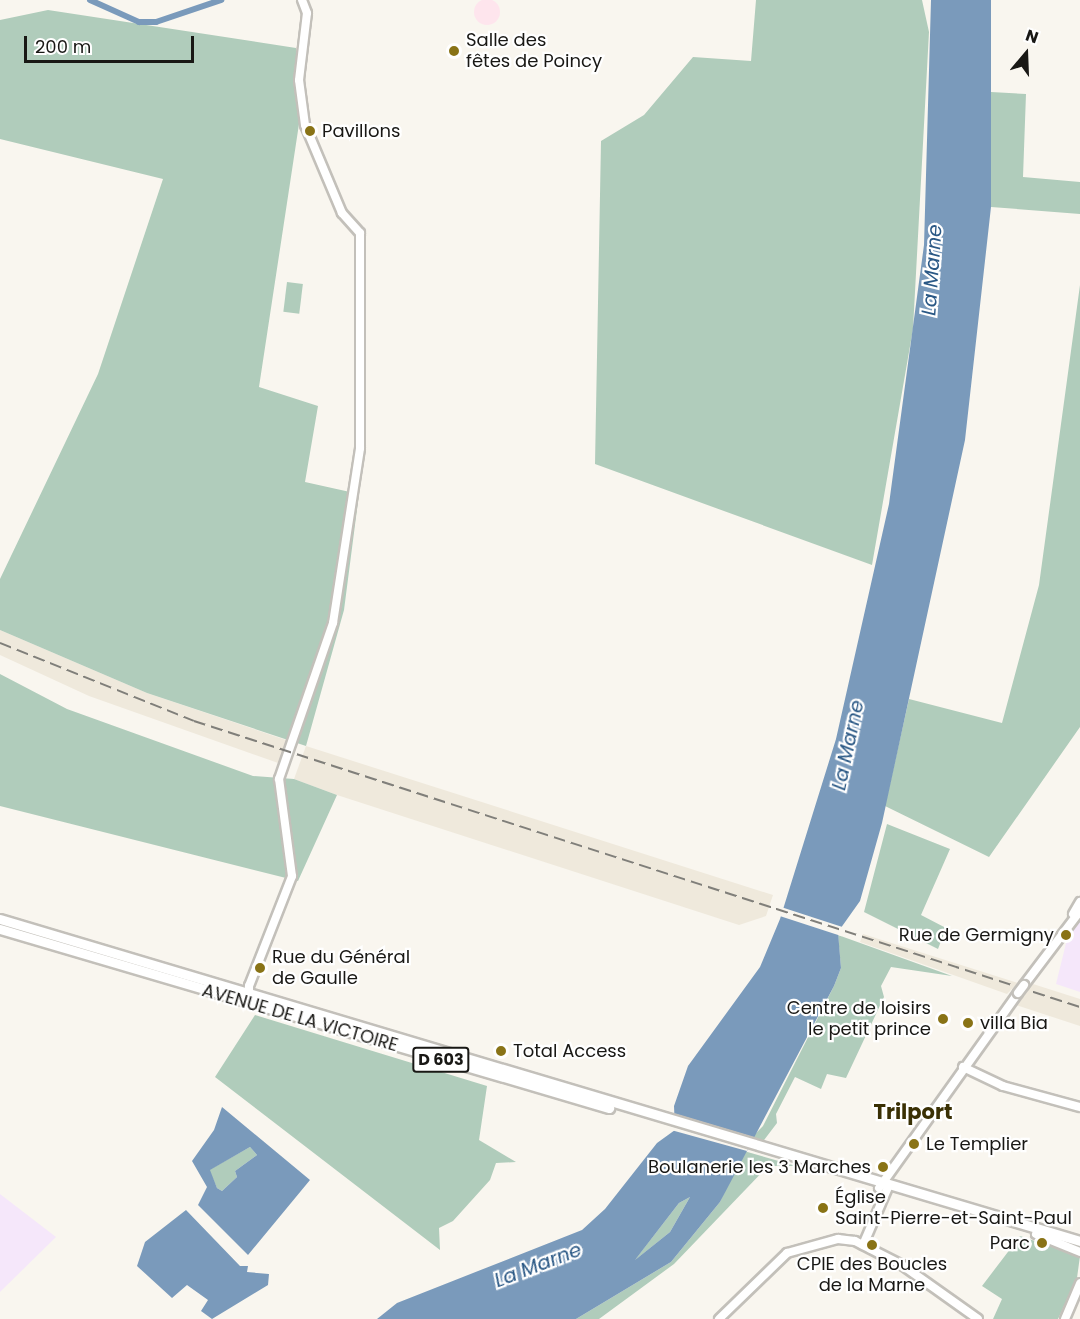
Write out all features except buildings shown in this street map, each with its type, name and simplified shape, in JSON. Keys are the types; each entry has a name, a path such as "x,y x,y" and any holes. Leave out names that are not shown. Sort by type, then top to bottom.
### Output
{"main road":[{"path":"1071,921 1080,902"},
{"path":"884,1186 965,1064 1080,911"},
{"name":"AVENUE DE LA VICTOIRE","path":"0,919 580,1093 671,1123"},
{"name":"AVENUE DE LA VICTOIRE","path":"0,929 256,1005 671,1123"},
{"name":"D 603","path":"671,1123 1080,1246"},
{"name":"D 603","path":"884,1186 1080,1246"}],"street":[{"path":"196,987 240,997 247,992 290,882 292,848 277,794 333,623 353,507 360,448 363,294 360,233 342,213 300,104 307,13 302,0"},
{"path":"247,992 256,1005"},
{"path":"965,1064 992,1080 1080,1107"},
{"path":"863,1245 884,1186"},
{"path":"719,1319 787,1253 839,1239 863,1245 919,1275 978,1319"},
{"path":"1065,1319 1080,1283"}],"shaded area":[{"path":"487,-1 496,3 500,12 496,21 487,25 478,21 474,12 478,3"},
{"path":"0,630 147,693 289,741 281,764 89,696 0,655"},
{"path":"306,746 773,895 766,916 739,925 337,795 294,779"},
{"path":"1080,918 1080,992 1056,984 1069,931"},
{"path":"863,934 1018,983 1007,994 860,942"},
{"path":"1033,984 1080,999 1080,1026 1016,1005"},
{"path":"0,1194 56,1237 0,1292"}],"green space":[{"path":"756,0 922,0 929,32 913,329 872,565 595,464 601,141 644,115 693,57 751,61"},
{"path":"48,10 296,48 299,124 259,387 318,406 305,482 359,494 344,610 306,746 147,693 0,630 0,579 98,374 163,179 0,139 0,20"},
{"path":"991,92 1026,94 1023,177 1080,182 1080,214 991,207"},
{"path":"287,282 303,284 299,314 283,312"},
{"path":"1080,285 1080,727 989,857 885,806 909,699 1002,723 1039,585"},
{"path":"0,674 67,709 253,776 294,779 337,795 298,881 0,806"},
{"path":"887,824 950,849 921,915 946,928 938,949 864,912"},
{"path":"838,935 952,976 891,967 881,986 884,997 846,1078 827,1074 821,1089 795,1077 776,1114 777,1123 761,1144 749,1140 763,1126 834,986 841,968"},
{"path":"255,1015 487,1086 479,1140 516,1162 496,1163 490,1180 453,1221 439,1228 440,1250 215,1077"},
{"path":"250,1147 257,1155 235,1171 237,1177 222,1191 217,1188 209,1170"},
{"path":"744,1151 796,1166 768,1166 674,1264 599,1319 576,1319 671,1262 720,1202"},
{"path":"690,1197 670,1232 634,1261 679,1203"},
{"path":"1020,1236 1080,1256 1077,1278 1058,1319 993,1319 1002,1299 982,1286"}],"water":[{"name":"La Marne","path":"931,0 991,0 991,207 965,440 882,823 860,901 838,932 841,968 834,986 720,1202 671,1262 576,1319 377,1319 397,1303 582,1230 605,1209 657,1143 675,1130 674,1106 688,1066 760,967 780,919 836,739 889,504 924,245","holes":["690,1197 670,1232 635,1260 679,1203"]},
{"path":"222,1107 310,1180 248,1255 198,1205 207,1187 192,1161 214,1130","holes":["250,1147 257,1155 235,1171 237,1177 222,1191 217,1188 210,1170"]},
{"path":"186,1210 240,1266 248,1266 247,1272 269,1274 268,1285 212,1319 201,1311 208,1300 187,1285 172,1298 137,1266 145,1242"}],"pier":[{"path":"781,907 845,928 842,936 778,916"},
{"path":"675,1118 751,1142 747,1151 671,1130"}],"waterway":[{"path":"90,0 139,22 156,22 221,0"}],"railway":[{"path":"0,643 194,721 1080,1007"}],"place":[{"name":"Salle des fêtes de Poincy","path":"454,51"},
{"name":"Pavillons","path":"310,131"},
{"name":"Rue de Germigny","path":"1066,935"},
{"name":"Rue du Général de Gaulle","path":"260,968"},
{"name":"Centre de loisirs le petit prince","path":"943,1019"},
{"name":"villa Bia","path":"968,1023"},
{"name":"Total Access","path":"501,1051"},
{"name":"Le Templier","path":"914,1144"},
{"name":"Boulanerie les 3 Marches","path":"883,1167"},
{"name":"Église Saint-Pierre-et-Saint-Paul","path":"823,1208"},
{"name":"Parc","path":"1042,1243"},
{"name":"CPIE des Boucles de la Marne","path":"872,1245"}],"district":[{"name":"Trilport","path":"913,1112"}]}
